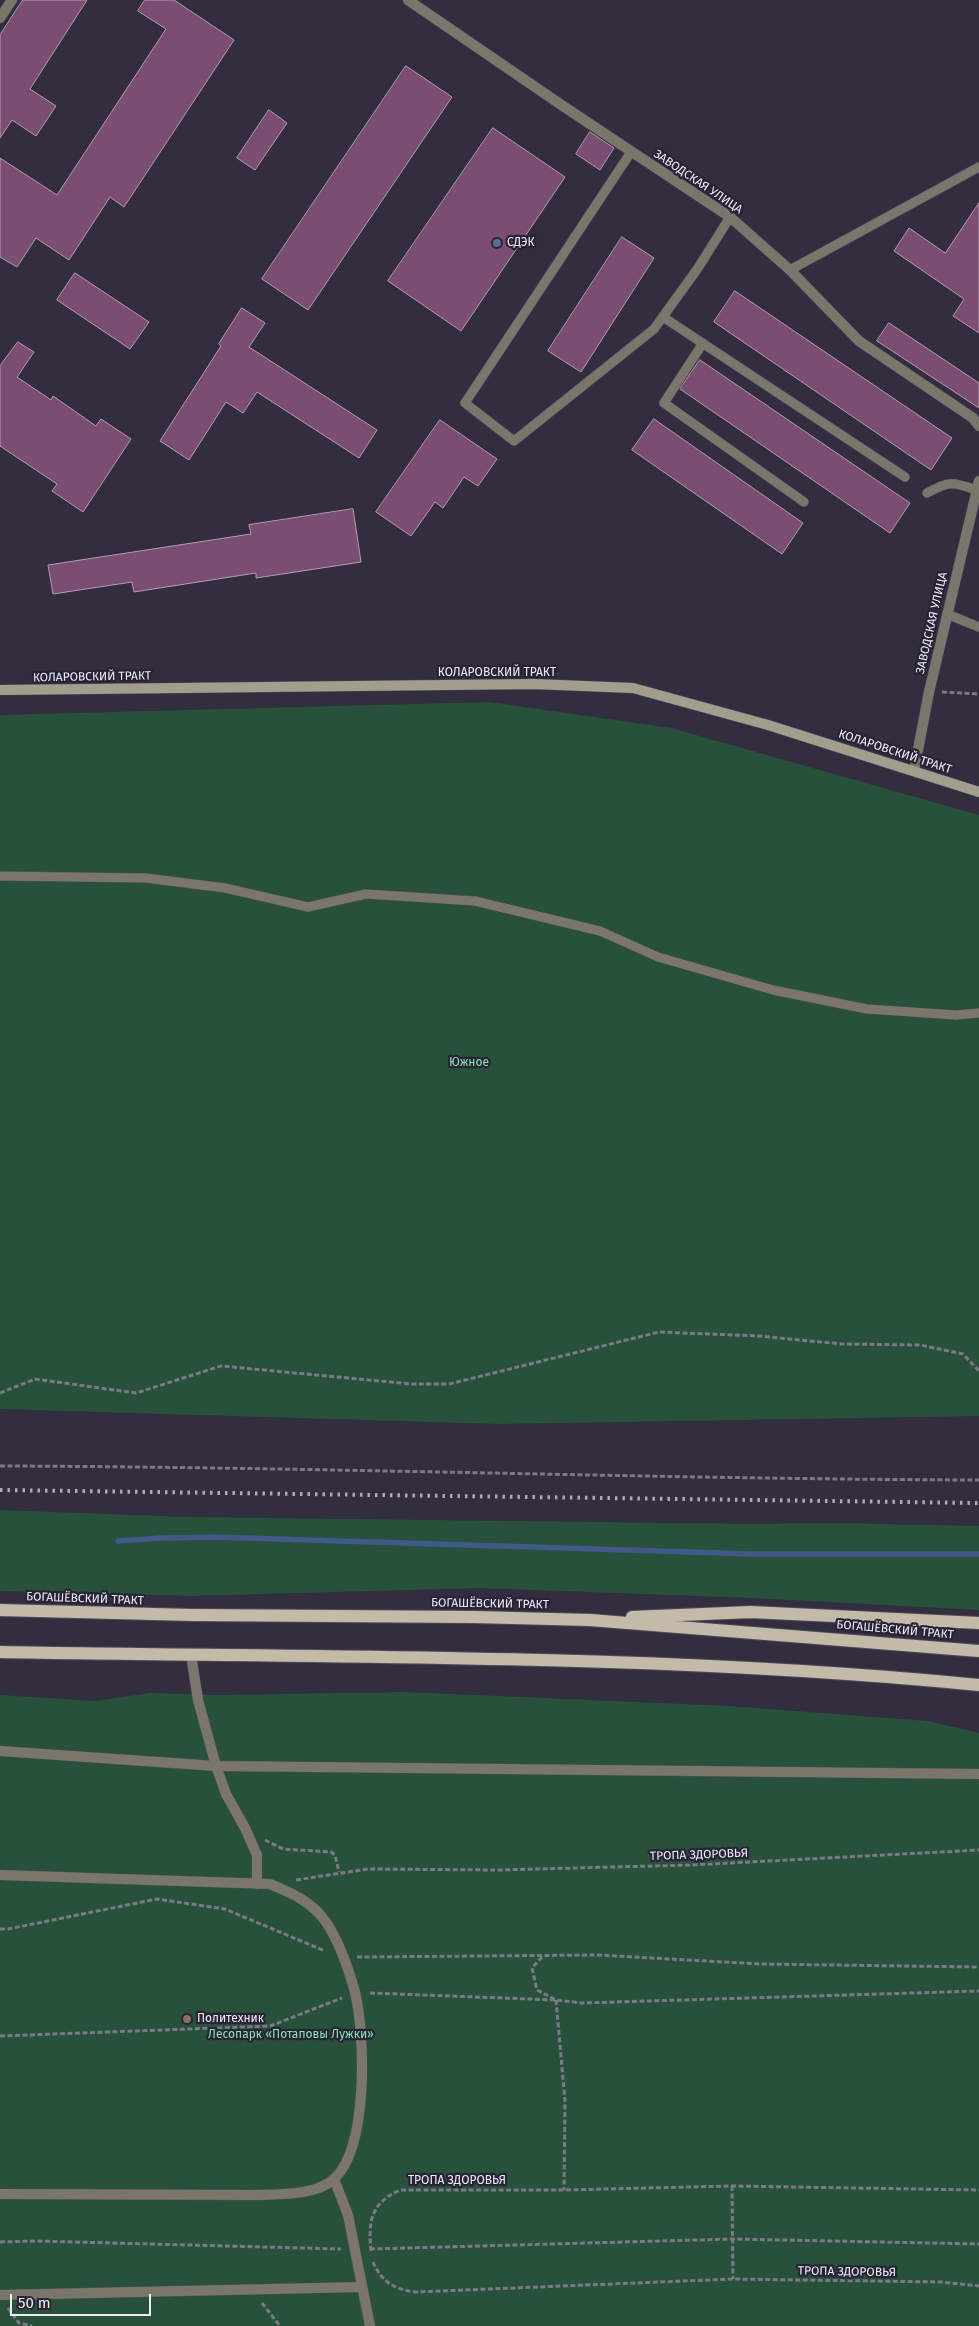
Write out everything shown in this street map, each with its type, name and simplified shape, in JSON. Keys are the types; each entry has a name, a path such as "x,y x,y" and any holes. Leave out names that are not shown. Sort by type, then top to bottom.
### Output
{"main road":[{"name":"КОЛАРОВСКИЙ ТРАКТ","path":"0,690 534,684 633,688 768,725 979,792"},
{"name":"БОГАШЁВСКИЙ ТРАКТ","path":"0,1610 192,1615 474,1616 590,1620 979,1651"},
{"path":"590,1620 675,1614 751,1612 979,1623"},
{"path":"0,1652 505,1659 747,1668 910,1678 979,1685"}],"street":[{"path":"0,18 12,0"},
{"name":"ЗАВОДСКАЯ УЛИЦА","path":"408,0 730,217 790,270 859,341 973,418 979,426"},
{"name":"ЗАВОДСКАЯ УЛИЦА","path":"914,771 929,692 978,485"},
{"path":"190,1656 198,1700 216,1766 226,1794 245,1828 257,1855 257,1884"},
{"path":"0,1752 216,1766 979,1774"},
{"path":"0,1875 270,1884 294,1893 310,1904 325,1920 345,1958 355,1993 362,2038 361,2095 352,2148 346,2163 334,2179 319,2187 306,2191 254,2195 0,2194"},
{"path":"334,2179 348,2215 370,2326"},
{"path":"2,2299 362,2287"}],"lane":[{"path":"631,152 465,404 514,441 654,329 698,268 730,217"},
{"path":"790,270 979,167"},
{"path":"663,317 905,477"},
{"path":"703,343 664,403 804,502"},
{"path":"927,493 940,485 953,482 978,485"},
{"path":"947,614 979,627"},
{"path":"0,876 146,878 225,888 308,907 366,894 475,901 600,931 658,957 774,990 866,1009 956,1015 979,1013"}],"path":[{"path":"929,692 979,694"},
{"path":"0,1393 35,1379 136,1393 221,1366 412,1384 449,1384 659,1332 760,1336 841,1344 920,1345 963,1354 979,1372"},
{"path":"0,1466 197,1467 979,1480"},
{"path":"245,1828 284,1849 331,1852 337,1860 339,1872"},
{"name":"ТРОПА ЗДОРОВЬЯ","path":"270,1884 368,1869 498,1870 692,1865 979,1850"},
{"path":"0,1929 8,1929 156,1899 225,1909 261,1926 345,1958 366,1956 543,1957 598,1955 760,1964 979,1967"},
{"path":"543,1957 532,1968 537,1990 556,2000"},
{"path":"0,2036 270,2026 355,1993 556,2000 582,2003 979,1992"},
{"path":"556,2000 565,2101 564,2190"},
{"path":"732,2186 733,2279"},
{"name":"ТРОПА ЗДОРОВЬЯ","path":"979,2190 732,2186 564,2190 401,2190 388,2195 378,2204 372,2216 370,2229 374,2264 380,2276 390,2285 403,2290 733,2279 941,2282 979,2286"},
{"path":"371,2249 733,2239 979,2244"},
{"path":"0,2242 36,2241 354,2249"},
{"path":"251,2290 280,2326"},
{"path":"2,2299 19,2322 32,2326"}],"green space":[{"name":"Южное","path":"489,702 671,728 979,815 979,1416 498,1424 0,1409 0,715"},
{"path":"0,1510 187,1517 979,1526 979,1610 752,1598 480,1588 190,1596 0,1591"},
{"name":"Лесопарк «Потаповы Лужки»","path":"406,1692 728,1706 928,1721 979,1733 979,2326 0,2326 0,1695 95,1701 150,1693 219,1695"}],"building":[{"path":"23,0 87,0 30,89 56,106 36,136 12,120 0,138 0,35"},
{"path":"145,0 174,0 234,40 124,207 110,197 69,260 36,238 17,267 0,257 0,158 57,195 166,29 138,11"},
{"path":"406,66 452,97 308,310 262,279"},
{"path":"269,110 287,123 255,170 237,158"},
{"path":"493,128 565,177 461,331 388,281"},
{"path":"590,132 614,148 600,170 576,154"},
{"path":"979,203 979,333 953,316 964,299 894,251 909,228 945,253"},
{"path":"622,237 654,258 581,372 548,351"},
{"path":"75,273 149,322 130,349 57,300"},
{"path":"735,291 952,438 931,470 714,322"},
{"path":"242,308 265,323 249,347 377,430 359,458 257,392 243,413 226,402 189,460 160,441 221,346 219,344"},
{"path":"889,323 979,383 979,408 877,341"},
{"path":"18,342 34,352 17,377 51,400 53,396 96,426 101,419 131,439 83,512 52,491 57,484 0,446 0,366"},
{"path":"700,360 910,503 890,533 680,389"},
{"path":"654,419 803,523 782,554 632,450"},
{"path":"440,420 497,459 478,486 464,477 443,508 435,502 411,536 376,512"},
{"path":"353,509 361,562 256,578 256,573 134,592 132,582 53,594 48,565 251,534 249,525"}],"waterway":[{"path":"118,1541 214,1537 753,1554 979,1554"}],"railway":[{"path":"0,1490 979,1503"}],"place":[{"name":"СДЭК","path":"497,243"},
{"name":"Политехник","path":"187,2019"}]}
